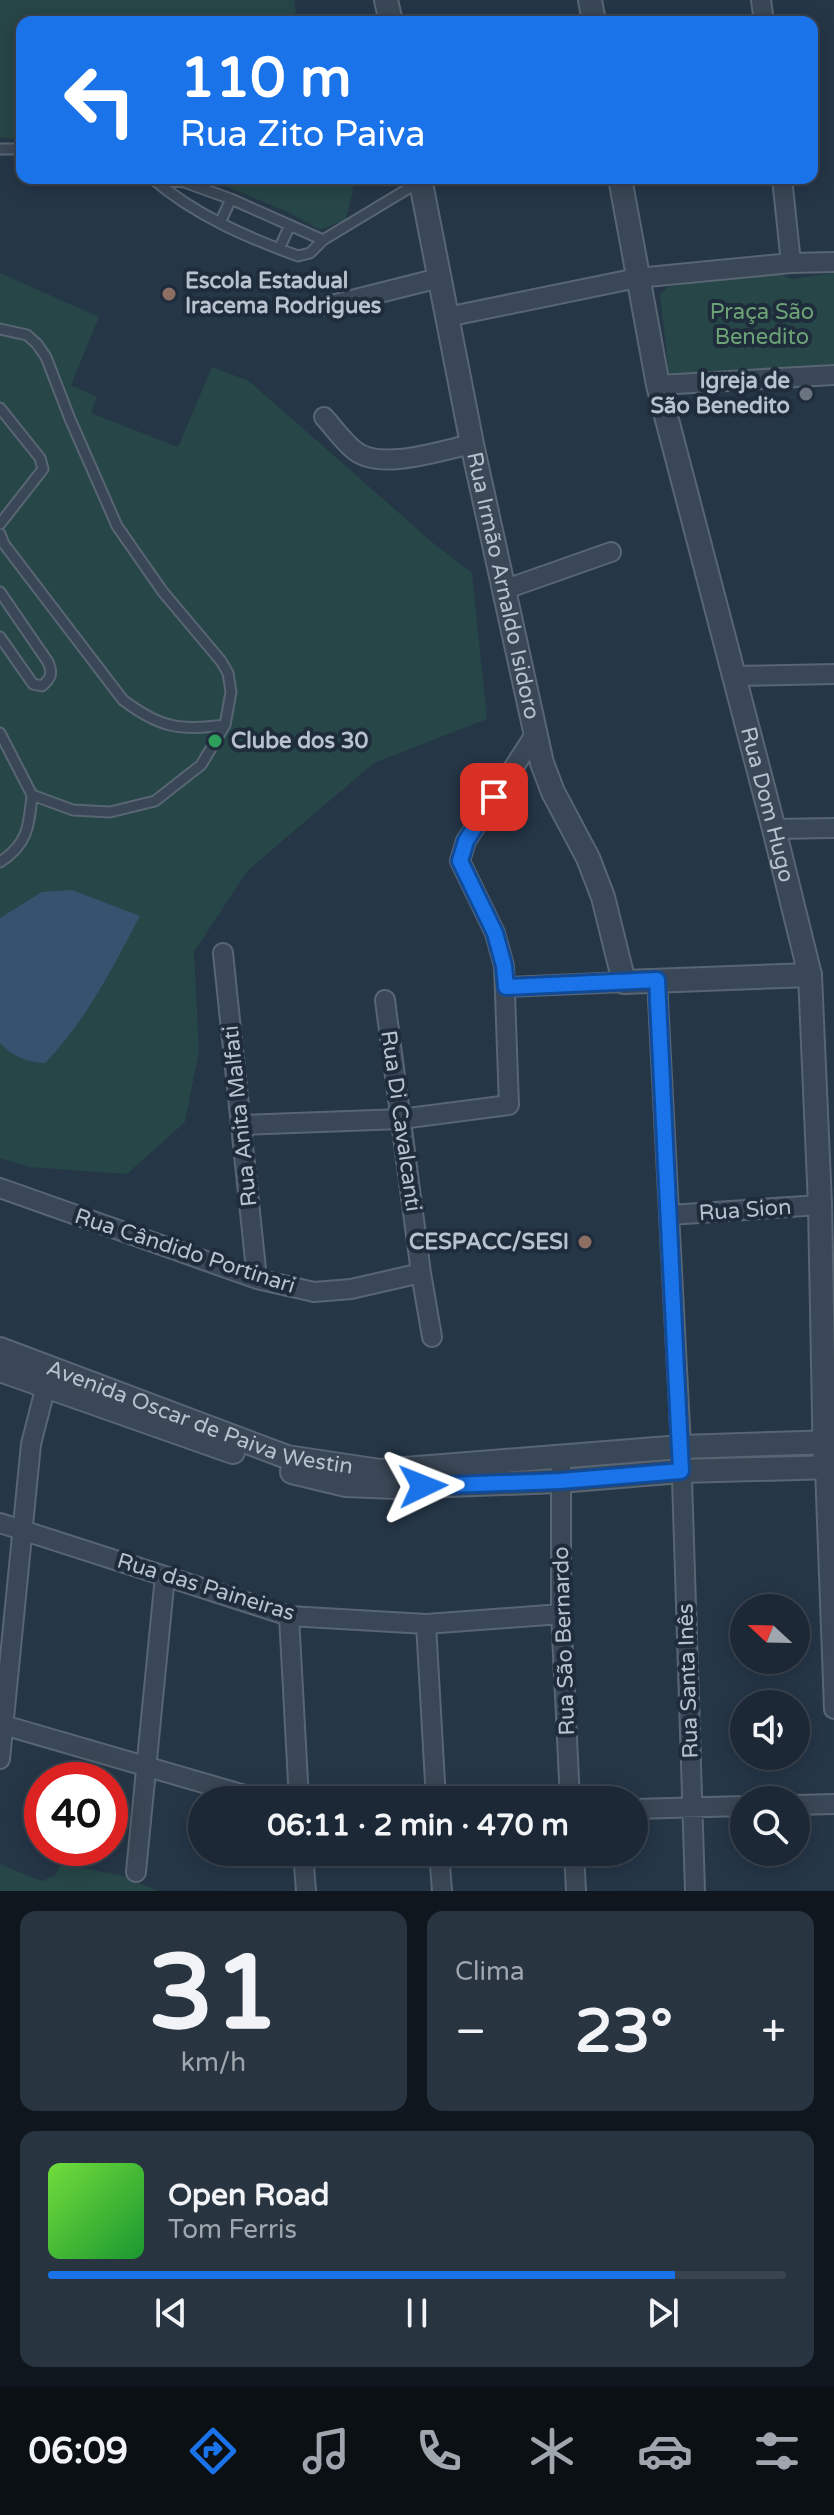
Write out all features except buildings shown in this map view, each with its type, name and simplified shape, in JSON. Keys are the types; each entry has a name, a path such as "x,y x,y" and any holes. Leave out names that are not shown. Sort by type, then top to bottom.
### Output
{"street":[{"name":"Rua Irmão Arnaldo Isidoro","path":"422,184 472,444 542,763 553,792 588,858 603,897 624,982"},
{"name":"Rua Dom Hugo","path":"621,184 658,385 810,975 829,1468"},
{"path":"783,184 791,263"},
{"path":"447,317 637,278 791,263 834,262"},
{"path":"328,306 439,278"},
{"path":"658,385 834,375"},
{"path":"324,417 355,451 368,458 400,459 472,444"},
{"path":"506,589 611,552"},
{"path":"734,676 834,674"},
{"path":"242,1125 401,1119 509,1105 504,966 495,933 460,861 466,841 536,733"},
{"path":"774,829 834,828"},
{"name":"Rua Anita Malfati","path":"223,953 257,1279"},
{"path":"506,987 810,975"},
{"name":"Rua Santa Inês","path":"657,980 681,1447 695,1891"},
{"name":"Rua Di Cavalcanti","path":"385,1000 432,1337"},
{"name":"Rua Cândido Portinari","path":"0,1188 257,1279 314,1292 351,1289 421,1273"},
{"name":"Rua Sion","path":"669,1215 820,1205"},
{"name":"Avenida Oscar de Paiva Westin","path":"0,1349 48,1377 346,1485 395,1487 560,1481 681,1471 829,1468"},
{"name":"Avenida Oscar de Paiva Westin","path":"0,1370 48,1377"},
{"path":"0,1759 1,1724 31,1444 48,1377"},
{"name":"Avenida Oscar de Paiva Westin","path":"286,1464 380,1471 681,1447 829,1442"},
{"name":"Rua São Bernardo","path":"561,1457 561,1614 569,1786"},
{"path":"829,1468 834,1709"},
{"name":"Rua das Paineiras","path":"0,1523 289,1616 426,1624 561,1614"},
{"path":"136,1872 165,1576"},
{"path":"289,1616 298,1786"},
{"path":"426,1624 435,1786"},
{"path":"1,1724 214,1786"},
{"path":"810,1805 834,1804"},
{"path":"648,1809 730,1806"},
{"path":"304,1866 306,1891"},
{"path":"440,1866 442,1891"},
{"path":"575,1866 576,1891"}],"lane":[{"path":"157,184 179,201 220,223 298,256 305,256 323,240 413,184"},
{"path":"190,184 323,240"},
{"path":"220,223 231,199"},
{"path":"279,249 290,225"},
{"path":"0,329 27,335 46,357 117,526 163,592 221,661 228,673 231,692 225,725 201,765 155,801 110,812 73,810 32,795"},
{"path":"0,408 40,458 43,469 0,524"},
{"path":"0,534 4,544 123,700 145,717 178,729 225,725"},
{"path":"0,592 48,662 52,671 50,679 42,686 33,684 0,637"},
{"path":"0,733 32,795 23,843 0,862"}],"green space":[{"path":"0,0 294,0 296,16 16,16 16,138 0,137"},
{"path":"220,184 352,184 353,192 345,220 320,230 290,213"},
{"name":"Praça São Benedito","path":"775,272 792,279 834,273 834,370 678,379 669,372 660,295 667,287"},
{"name":"Clube dos 30","path":"0,273 99,317 71,385 97,397 91,413 178,447 212,367 249,381 432,542 472,573 487,719 374,763 248,870 194,952 199,1051 185,1122 127,1174 28,1167 0,1158"},
{"path":"0,1864 41,1881 56,1875 59,1866 71,1866 119,1875 158,1891 0,1891"}],"water":[{"path":"72,890 140,916 98,993 60,1047 45,1063 32,1061 15,1055 0,1043 0,918 42,892"}],"place":[{"name":"Escola Estadual Iracema Rodrigues","path":"169,294"},
{"name":"Igreja de São Benedito","path":"806,394"},
{"name":"Clube dos 30","path":"215,741"},
{"name":"CESPACC/SESI","path":"585,1242"}],"route":[{"path":"423,1486 560,1481 681,1471 657,980 506,987 495,933 460,861 466,841 494,797"}]}
